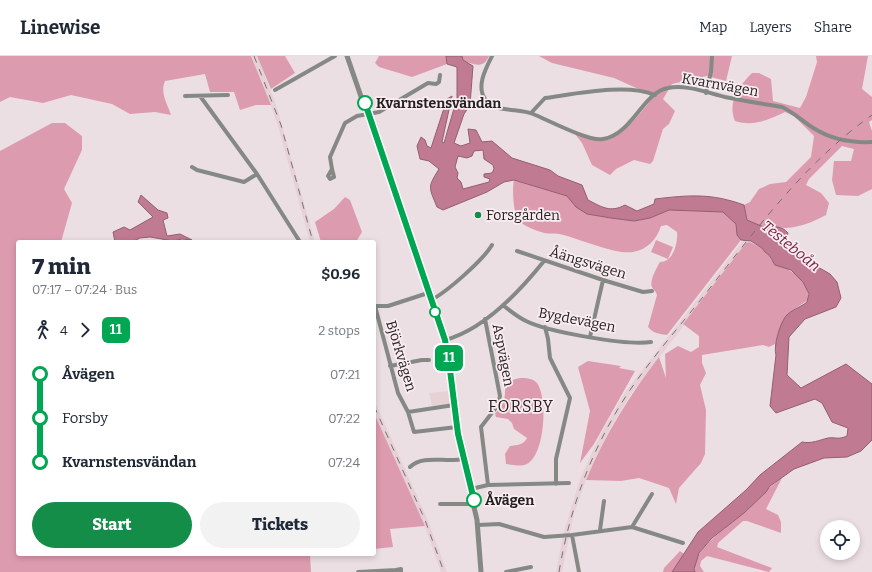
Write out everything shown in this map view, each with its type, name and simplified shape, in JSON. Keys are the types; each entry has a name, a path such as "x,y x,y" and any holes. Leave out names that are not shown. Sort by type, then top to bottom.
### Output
{"street":[{"path":"276,90 335,56"},
{"path":"347,56 368,113 445,340 457,427 478,525 481,572"},
{"name":"Kvarnvägen","path":"492,56 484,73 481,89 485,99 493,105 531,113 587,136 603,140 617,134 633,120 655,95 668,88 688,88 706,93 782,107 792,112 814,129 840,140 872,142"},
{"path":"706,93 711,72 712,56"},
{"path":"332,169 330,158 343,125 349,120 368,113 379,112 428,83 436,84 439,82 440,75"},
{"path":"531,113 544,98 605,90 646,91 655,95"},
{"path":"185,96 228,95"},
{"path":"200,96 257,174 299,240"},
{"path":"192,166 197,170 244,182 257,174"},
{"path":"431,300 444,292 476,264 492,245"},
{"name":"Åängsvägen","path":"517,251 643,292 652,291"},
{"path":"445,340 462,333 485,319 503,305 544,261"},
{"path":"590,337 604,280"},
{"path":"376,306 388,306 428,293"},
{"name":"Bygdevägen","path":"503,305 527,321 545,327 590,337 651,342"},
{"name":"Björkvägen","path":"376,314 398,393 408,412 414,432 457,427"},
{"name":"Aspvägen","path":"485,319 500,396 498,405 481,427 488,485"},
{"path":"545,327 550,358 570,398 556,459 556,484"},
{"path":"390,366 429,360"},
{"name":"Björkvägen","path":"408,412 454,405"},
{"path":"410,467 415,462 463,459"},
{"path":"471,489 488,485 569,483"},
{"path":"632,526 652,494"},
{"path":"600,530 604,501"},
{"path":"440,504 474,504"},
{"path":"478,525 499,524 544,537 621,529 632,526 683,543"},
{"path":"572,535 579,572"},
{"path":"506,572 531,567"},
{"path":"358,572 397,571 401,569 402,572"}],"shaded area":[{"path":"0,56 251,56 271,105 256,105 240,110 234,92 210,92 205,74 165,81 163,90 171,115 155,112 130,114 112,104 71,95 43,103 10,97 0,102"},
{"path":"251,56 257,56 276,104 314,240 309,240 278,126"},
{"path":"257,56 285,56 295,73 271,89"},
{"path":"379,56 446,56 447,64 412,77 379,67 375,63"},
{"path":"446,56 462,56 463,60 473,66 470,105 464,114 454,143 461,146 470,143 468,129 476,130 482,142 492,141 512,158 550,170 558,176 582,185 588,200 606,208 615,209 625,205 637,211 654,204 655,199 689,196 721,198 744,205 747,220 766,228 778,227 786,231 788,233 786,242 794,253 830,274 837,282 841,298 836,307 805,319 789,337 787,375 801,388 846,364 872,384 872,440 861,451 847,457 824,458 794,469 770,486 766,492 744,513 712,538 699,553 694,569 695,572 672,572 698,532 746,490 760,475 802,442 812,442 828,438 847,436 848,428 832,422 822,403 815,399 776,413 770,406 776,355 775,347 779,329 788,314 807,302 809,294 803,282 791,270 775,265 769,255 762,248 751,241 741,240 737,235 736,224 723,212 669,210 650,218 634,221 611,218 587,214 576,207 567,196 514,180 504,182 487,192 443,210 437,207 430,188 432,180 439,169 429,161 420,159 417,146 421,137 425,140 427,146 431,148 447,99 452,96 442,142 444,143 457,98 457,67 447,64","holes":["483,150 484,159 493,165 494,169 492,173 484,174 484,177 490,179 489,182 463,189 461,182 457,178 458,173 455,167 458,156 467,158 472,156 474,151"]},
{"path":"462,56 489,56 484,63 478,65 463,60"},
{"path":"539,56 732,56 726,81 707,76 672,84 663,99 675,111 669,124 663,129 653,161 650,164 634,160 616,169 610,175 592,165 582,143 575,134 598,140 612,138 619,134 632,122 654,96 614,78 552,63"},
{"path":"816,56 868,56 862,89 872,97 872,120 869,122 872,131 872,189 858,196 836,195 832,180 834,161 851,161 854,149 842,146 809,179 806,185 821,193 829,203 826,215 797,227 766,228 747,220 744,205 750,202 759,189 770,184 786,182 811,157 814,136 794,116 785,112 760,122 742,123 735,121 732,107 733,101 747,78 752,73 759,73 771,79 773,101 800,108 806,97 817,62"},
{"path":"52,123 65,123 82,136 82,150 64,189 72,203 62,240 16,240 16,556 310,556 311,572 0,572 0,151"},
{"path":"855,131 762,225 631,394 611,427 586,480 574,514 562,572 556,572 563,535 580,479 600,435 626,391 758,221"},
{"path":"514,180 567,196 587,214 611,218 634,221 650,218 669,210 724,212 736,224 737,234 741,240 667,335 659,334 652,331 648,327 657,295 651,284 660,262 668,259 674,252 677,242 677,232 667,225 661,226 651,243 643,249 633,252 625,252 607,249 559,234 541,232 524,225 519,221 515,212 513,189"},
{"path":"141,195 158,210 167,213 168,218 163,220 167,236 180,234 192,240 167,240 150,237 136,240 115,240 113,232 124,227 130,230 153,217 138,202"},
{"path":"345,197 350,200 362,232 357,240 320,240 315,222 334,209"},
{"path":"656,240 673,247 668,259 651,252"},
{"path":"750,242 762,248 769,255 771,260 802,280 806,286 808,300 793,310 775,344 769,347 763,345 702,355 702,363 706,373 700,385 706,410 705,454 701,463 679,488 676,504 669,488 639,478 621,481 586,480 601,447 618,416 659,357 666,378 665,354 678,346 691,352 699,347 699,336 683,324 746,243"},
{"path":"588,361 621,366 619,368 635,371 594,444 580,463 590,411 578,367"},
{"path":"520,378 531,379 537,383 543,401 543,426 538,450 533,459 527,464 520,466 506,464 505,454 510,446 518,445 527,438 514,429 512,423 508,419 496,417 495,414 503,402 507,383"},
{"path":"449,391 450,404 432,406 429,393"},
{"path":"376,404 427,518 447,572 441,572 423,521 376,417"},
{"path":"376,417 425,526 390,529 393,547 376,549"},
{"path":"782,478 766,509 778,515 781,522 781,533 747,521 743,521 718,543 717,547 772,568 769,572 707,556 701,561 700,566 704,572 695,572 695,564 698,556 713,538 746,511 772,485"},
{"path":"680,551 684,554 672,572 663,572 664,568"}],"railway":[{"path":"254,56 281,125 312,240"},
{"path":"559,572 569,524 584,479 593,457 615,414 638,378 788,191 828,151 872,115"},
{"path":"376,410 425,520 444,572"}],"bus line":[{"name":"11","path":"365,103 386,169 445,340 458,434 474,500"}],"place":[{"name":"Kvarnstensvändan","path":"365,103"},
{"name":"Forsgården","path":"478,215"},
{"name":"Åvägen","path":"474,500"}],"district":[{"name":"FORSBY","path":"521,406"}],"water label":[{"name":"Testeboån","path":"791,246"}]}
